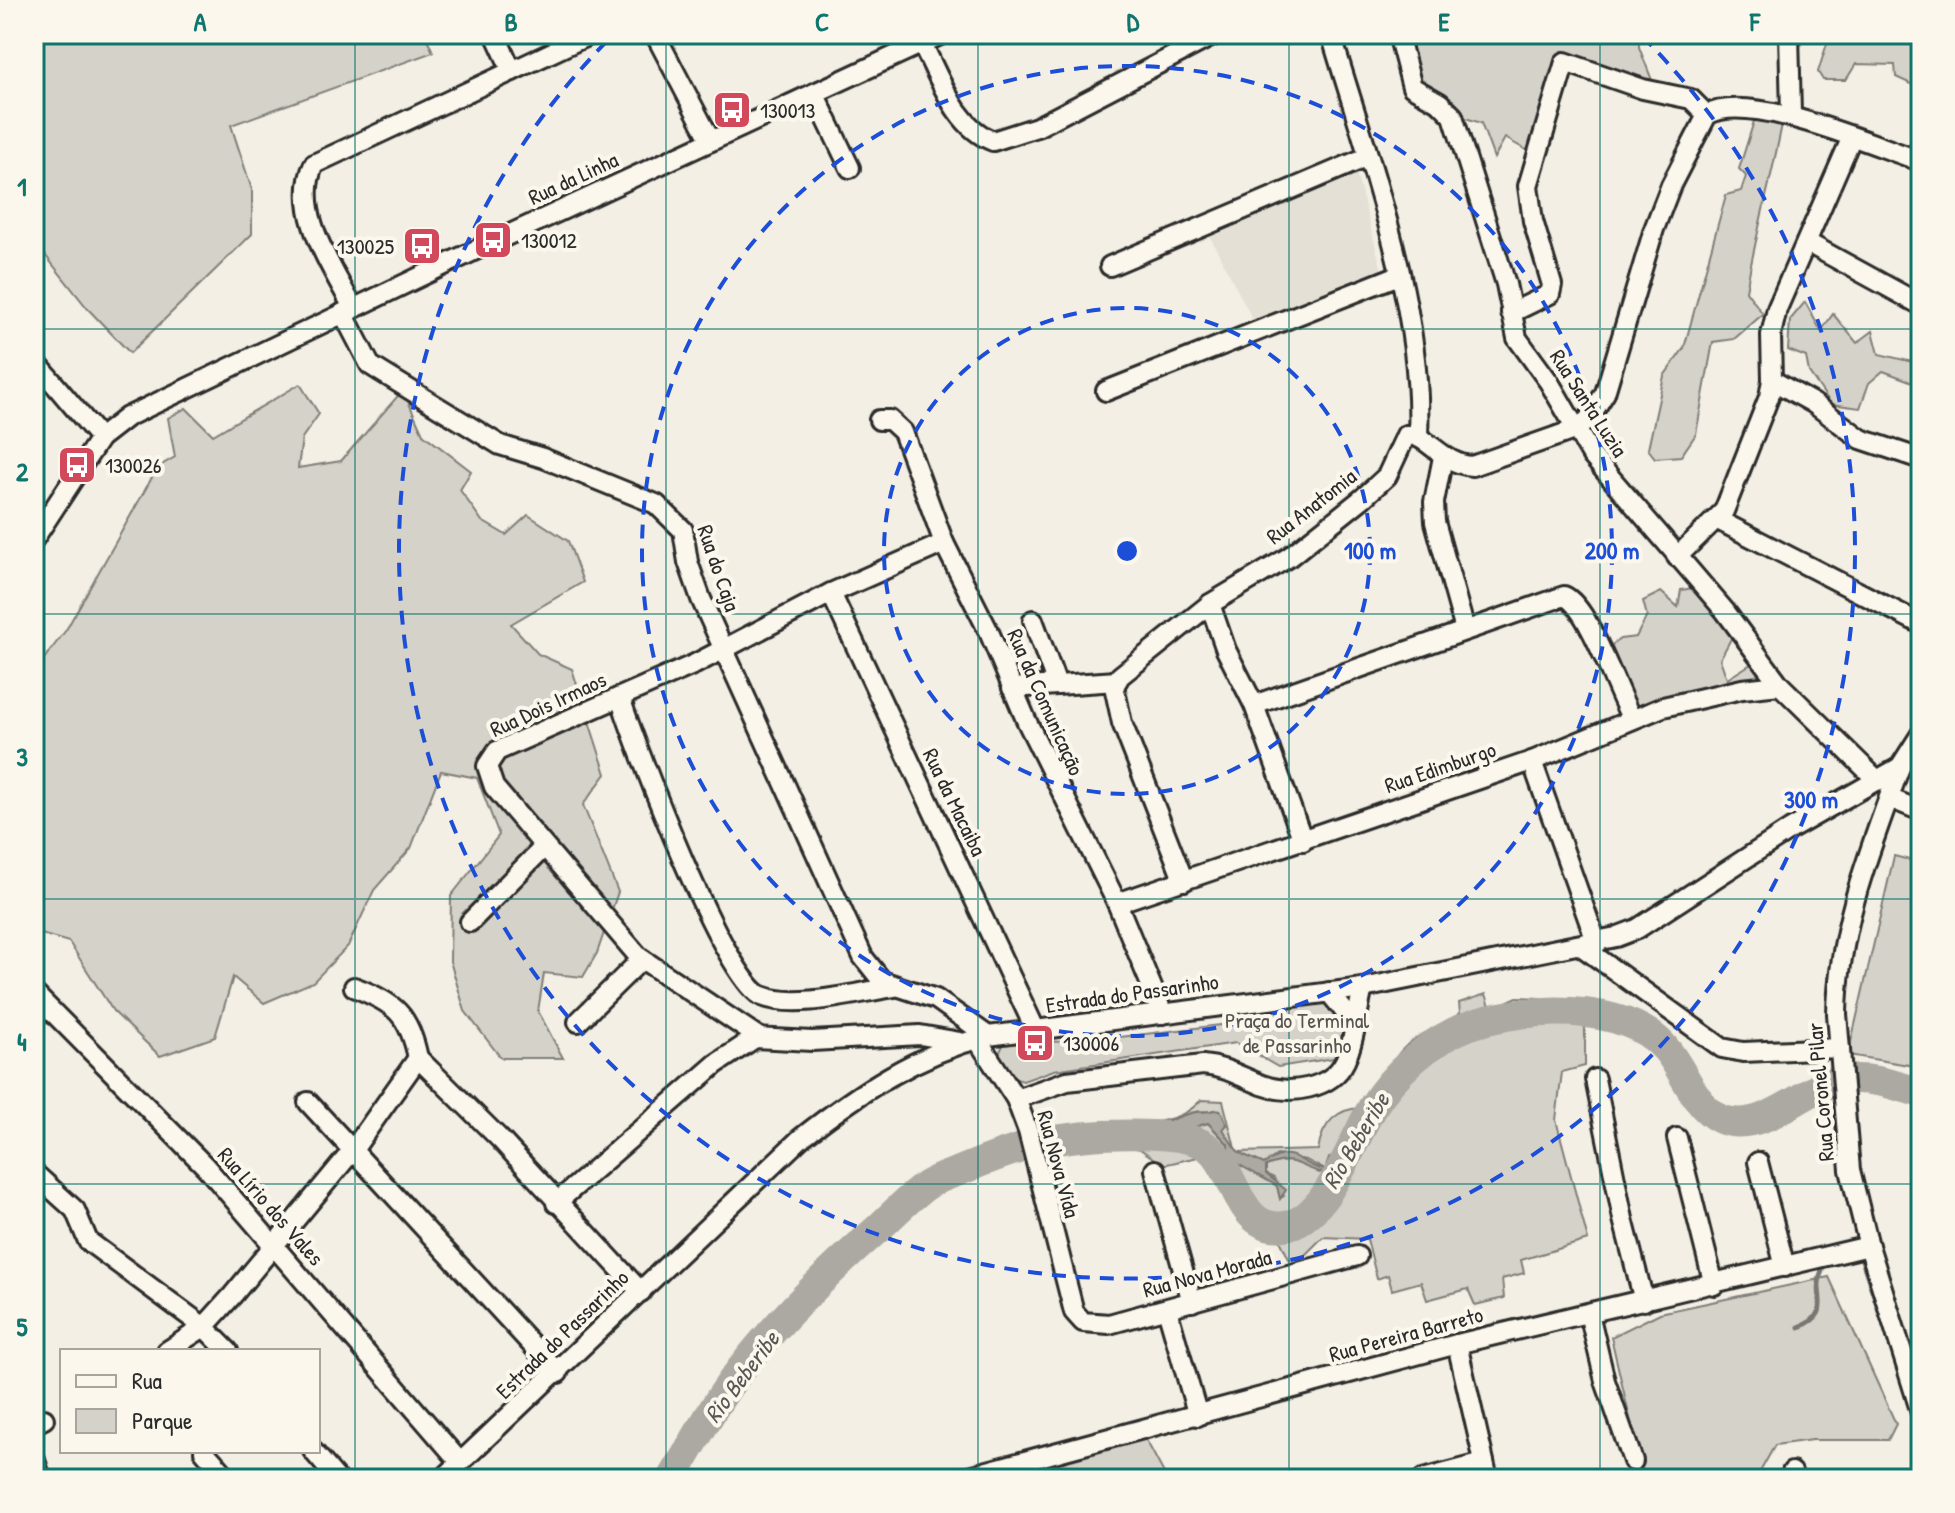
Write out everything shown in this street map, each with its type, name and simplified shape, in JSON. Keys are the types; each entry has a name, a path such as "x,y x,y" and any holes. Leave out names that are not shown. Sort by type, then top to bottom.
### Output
{"street":[{"path":"495,34 512,71 591,34"},
{"path":"655,34 711,141"},
{"name":"Rua da Linha","path":"34,539 100,438 150,405 942,34"},
{"path":"922,44 962,117 980,136 993,141 1010,138 1216,34"},
{"path":"1331,34 1399,275 1415,359 1418,435 1457,465 1472,466 1574,430 1588,420 1605,393 1654,229 1671,185 1707,115 1727,108 1791,114 1851,139 1921,161"},
{"name":"Rua Santa Luzia","path":"1398,34 1412,87 1447,110 1460,132 1506,284 1517,338 1549,382 1574,430 1725,611 1780,685 1878,781"},
{"path":"1789,34 1791,114"},
{"path":"1511,313 1550,294 1552,285 1533,221 1528,186 1565,62 1643,89 1691,99 1707,115"},
{"name":"Rua do Caja","path":"512,71 314,164 308,178 308,202 315,231 370,365 500,445 543,458 639,497 672,518 683,530 691,576 863,957 882,981 894,987"},
{"path":"814,93 850,168"},
{"path":"1677,557 1718,520 1729,502 1743,456 1764,411 1772,380 1769,358 1777,309 1851,139"},
{"path":"1110,266 1367,157"},
{"path":"1808,243 1921,305"},
{"path":"1106,391 1399,275"},
{"path":"34,360 100,438"},
{"path":"1772,380 1813,403 1861,439 1921,459"},
{"name":"Rua da Comunicação","path":"879,420 890,420 903,432 944,543 1117,903 1163,1014"},
{"name":"Rua Anatomia","path":"1117,681 1210,604 1289,557 1363,498 1387,476 1403,438 1410,433 1418,435"},
{"path":"1443,457 1434,502 1435,522 1465,630"},
{"path":"1718,520 1921,624"},
{"name":"Rua Dois Irmaos","path":"760,1038 642,959 494,787 487,774 490,758 546,728 724,649 831,593 944,543"},
{"name":"Rua da Macaiba","path":"831,593 1036,1031"},
{"path":"1254,705 1564,596 1574,603 1599,646 1632,719"},
{"path":"1210,604 1226,650 1254,705 1303,841"},
{"path":"1033,620 1057,685"},
{"path":"1012,688 1117,681 1116,703 1184,881"},
{"name":"Rua Edimburgo","path":"1117,903 1532,761 1632,719 1701,698 1780,685"},
{"path":"620,697 634,740 709,915 748,987 770,999 801,1000 894,987 936,999 976,1039"},
{"name":"Estrada do Passarinho","path":"443,1479 558,1373 746,1188 810,1131 881,1080 936,1051 976,1039 1363,988 1589,945 1637,929 1791,829 1878,781 1900,767 1921,734"},
{"path":"1532,761 1589,945 1722,1048 1743,1052 1840,1048"},
{"name":"Rua Coronel Pilar","path":"1900,767 1853,900 1837,989 1850,1170 1869,1246 1921,1413"},
{"path":"1889,798 1921,811"},
{"path":"470,922 544,847"},
{"path":"578,1022 642,959"},
{"path":"354,987 394,1006 408,1023 418,1058 500,1139 641,1292"},
{"path":"1016,1099 1067,1081 1203,1065 1222,1066 1262,1085 1301,1090 1333,1075 1343,1065 1363,988"},
{"path":"1329,992 1354,1023"},
{"name":"Rua Lírio dos Vales","path":"34,993 205,1166 460,1462"},
{"path":"556,1203 716,1064 748,1041 760,1038 825,1041 920,1035 976,1039"},
{"name":"Rua Nova Vida","path":"976,1039 1016,1099 1028,1131 1074,1312"},
{"path":"170,1349 204,1327 353,1150 418,1058"},
{"path":"1595,1079 1623,1219 1644,1301"},
{"path":"308,1102 558,1373"},
{"path":"1677,1138 1714,1285"},
{"path":"1758,1162 1785,1267"},
{"path":"1155,1170 1192,1302"},
{"path":"34,1173 75,1210 88,1241 204,1327 226,1349"},
{"name":"Rua Pereira Barreto","path":"958,1479 1457,1344 1869,1246"},
{"name":"Rua Nova Morada","path":"1074,1312 1083,1322 1109,1324 1357,1256"},
{"path":"1167,1309 1198,1416"},
{"path":"1589,1313 1605,1381 1633,1461"},
{"path":"1423,1479 1486,1471 1457,1344"},
{"path":"206,1453 229,1479"},
{"path":"315,1453 337,1479"},
{"path":"34,1457 41,1479"}],"shaded area":[{"path":"1356,172 1382,271 1255,324 1210,237"},
{"path":"1221,1111 1227,1125 1223,1129 1236,1150 1264,1164 1290,1155 1325,1170 1336,1150 1337,1155 1324,1173 1284,1161 1266,1166 1266,1174 1286,1190 1280,1199 1277,1186 1229,1159 1228,1144 1208,1123 1184,1130 1173,1127 1148,1142 1139,1142 1138,1132 1131,1128 1117,1137 1045,1149 1042,1138 1155,1124"}],"green space":[{"path":"34,34 425,34 433,52 231,125 252,190 252,234 130,353 88,309 34,241"},
{"path":"1414,34 1639,34 1639,47 1655,88 1565,62 1530,152 1505,138 1494,158 1481,123 1460,116 1413,79 1408,39"},
{"path":"1830,34 1921,34 1921,81 1913,85 1896,77 1895,65 1856,64 1846,80 1823,80 1818,72"},
{"path":"1755,118 1783,119 1746,291 1763,314 1734,339 1713,342 1696,434 1681,456 1655,458 1648,449 1664,376 1684,348 1726,195 1741,191 1746,176 1739,169"},
{"path":"1805,302 1821,331 1833,314 1857,343 1873,331 1879,354 1921,364 1921,385 1883,371 1869,383 1860,408 1831,404 1809,372 1806,357 1788,350 1790,320"},
{"path":"300,384 319,414 302,438 298,468 341,461 403,390 423,434 471,471 460,490 482,521 506,535 528,515 568,541 583,582 511,624 538,654 572,669 606,774 583,805 618,892 597,953 583,977 544,973 538,1011 563,1058 501,1058 465,1011 450,961 451,896 499,835 477,778 441,771 411,848 374,890 348,946 313,982 264,1003 233,977 215,1037 160,1056 113,1011 69,942 34,932 34,672 66,630 158,467 175,457 168,418 186,408 213,435"},
{"path":"1694,588 1733,635 1720,659 1727,679 1754,662 1771,681 1633,709 1609,647 1620,639 1636,637 1647,616 1643,601 1661,592 1678,607 1681,590"},
{"path":"1894,856 1921,863 1921,1067 1848,1055"},
{"path":"1486,994 1491,1009 1517,997 1585,1000 1585,1066 1562,1072 1556,1120 1588,1240 1521,1260 1524,1273 1502,1279 1504,1298 1475,1305 1468,1289 1427,1300 1421,1282 1392,1290 1388,1275 1377,1279 1367,1239 1323,1237 1301,1259 1289,1259 1275,1230 1261,1231 1255,1214 1234,1211 1224,1183 1207,1155 1163,1165 1140,1149 1100,1140 1131,1128 1138,1132 1137,1139 1170,1131 1173,1127 1184,1130 1208,1123 1228,1144 1234,1161 1277,1186 1280,1198 1284,1196 1274,1178 1266,1174 1266,1166 1293,1162 1319,1173 1328,1170 1337,1156 1329,1158 1325,1170 1306,1160 1277,1155 1264,1164 1234,1153 1214,1110 1143,1125 1058,1134 1051,1129 1088,1124 1150,1123 1187,1112 1201,1100 1223,1101 1236,1152 1318,1150 1323,1132 1332,1119 1346,1110 1364,1108 1392,1063 1408,1044 1460,1013 1459,1003"},
{"name":"Praça do Terminal de Passarinho","path":"1326,999 1349,1022 1340,1055 1334,1058 1278,1067 1236,1043 1054,1070 1023,1081 1009,1077 998,1056 1003,1045 1014,1041 1078,1042 1246,1022 1263,1009"},
{"path":"1829,1277 1896,1424 1888,1440 1812,1440 1775,1445 1756,1479 1644,1479 1611,1337 1660,1313"},
{"path":"1144,1436 1167,1479 982,1479"}],"waterway":[{"name":"Rio Beberibe","path":"672,1479 736,1375 772,1331 833,1269 927,1185 1016,1150 1064,1139 1102,1135 1188,1139 1211,1150 1255,1218 1267,1225 1284,1226 1299,1221 1313,1210 1337,1177 1381,1095 1426,1049 1454,1032 1490,1019 1544,1012 1599,1015 1625,1022 1647,1033 1665,1048 1701,1103 1720,1119 1732,1122 1761,1118 1815,1090 1843,1080 1873,1080 1921,1093"},
{"path":"1862,1260 1898,1367"},
{"path":"1799,1327 1810,1322 1820,1310 1819,1279 1822,1270"}],"place":[{"name":"130013","path":"732,110"},
{"name":"130012","path":"493,240"},
{"name":"130025","path":"422,246"},
{"name":"130026","path":"77,465"},
{"name":"130006","path":"1035,1043"}]}
